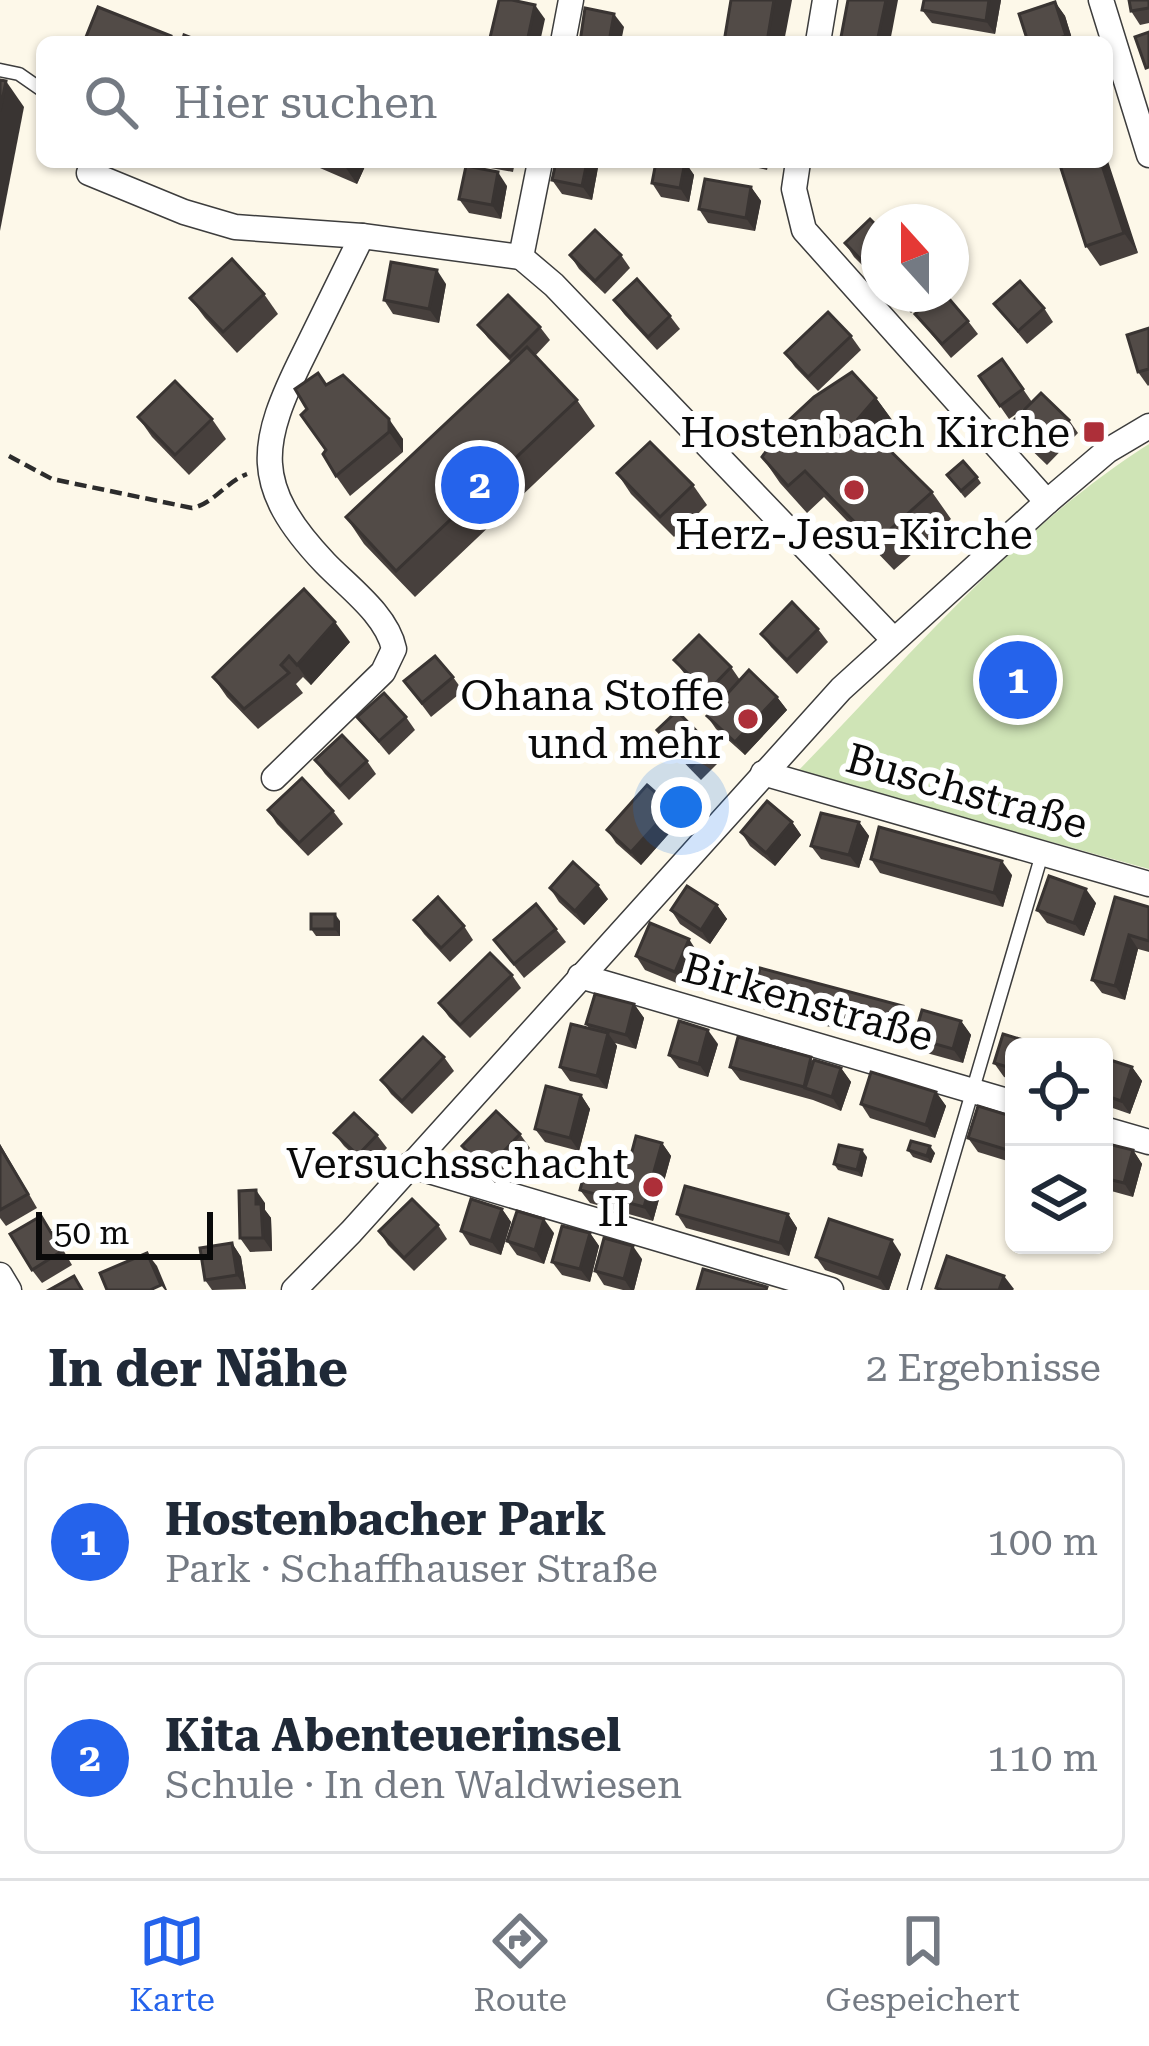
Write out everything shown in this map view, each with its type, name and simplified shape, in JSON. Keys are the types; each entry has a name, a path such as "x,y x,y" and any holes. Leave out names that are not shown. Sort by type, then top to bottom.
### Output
{"street":[{"path":"564,36 571,0"},
{"path":"819,36 825,0"},
{"path":"1101,0 1112,36"},
{"path":"1113,39 1149,155"},
{"path":"86,168 184,212 236,227 362,236 521,257 554,285 892,638"},
{"path":"521,257 539,168"},
{"path":"798,168 794,189 804,230 1047,502"},
{"path":"274,778 382,672 394,649 386,628 297,531 280,502 268,442 278,406 362,236"},
{"path":"294,1290 763,773 892,638 1107,451 1149,426"},
{"name":"Buschstraße","path":"763,773 1149,884"},
{"name":"Birkenstraße","path":"580,976 1005,1100"},
{"path":"1113,1132 1149,1142"},
{"path":"410,1165 821,1289"},
{"path":"0,1275 9,1290"}],"lane":[{"path":"0,70 19,74 36,86"},
{"path":"914,1290 1042,853"}],"path":[{"path":"9,456 52,478 192,508 203,506 231,481 270,467"}],"green space":[{"path":"1149,444 1149,869 797,772 1008,555"}],"building":[{"path":"499,0 535,5 528,36 490,36"},
{"path":"731,0 774,0 768,36 725,36"},
{"path":"848,0 886,0 878,36 841,36"},
{"path":"924,0 989,0 986,21 922,10"},
{"path":"1129,0 1149,0 1149,8 1131,11"},
{"path":"1055,2 1066,36 1026,36 1019,14"},
{"path":"98,7 171,36 86,36"},
{"path":"585,8 614,14 610,36 581,36"},
{"path":"1149,32 1149,67 1146,68 1135,37"},
{"path":"0,80 6,81 0,111"},
{"path":"466,168 498,172 492,205 459,199"},
{"path":"555,168 586,168 582,186 552,180"},
{"path":"655,168 684,168 680,188 652,183"},
{"path":"1061,168 1103,168 1124,233 1086,246"},
{"path":"705,179 751,187 746,218 699,209"},
{"path":"861,228 861,260 845,243"},
{"path":"595,230 621,255 595,281 570,255"},
{"path":"232,259 264,294 223,332 190,298"},
{"path":"391,262 437,270 429,309 384,300"},
{"path":"637,279 670,316 648,337 614,300"},
{"path":"1020,281 1044,308 1018,331 994,304"},
{"path":"508,295 540,327 510,357 478,325"},
{"path":"828,312 851,336 808,377 785,353"},
{"path":"960,312 968,321 942,344 915,314"},
{"path":"1149,328 1149,369 1138,372 1127,335"},
{"path":"527,347 577,400 396,571 346,517"},
{"path":"1002,359 1023,389 1000,406 979,376"},
{"name":"Herz-Jesu-Kirche","path":"852,372 876,398 858,419 932,492 875,543 805,471 788,486 762,457 786,423"},
{"path":"318,373 326,385 343,375 389,419 389,432 336,476 323,454 326,450 301,415 307,409 295,389"},
{"path":"175,381 212,419 175,455 138,417"},
{"path":"1041,393 1069,420 1038,451 1010,424"},
{"path":"650,442 693,485 660,517 617,473"},
{"path":"963,461 977,477 961,491 947,475"},
{"path":"304,589 335,622 297,665 289,656 281,665 289,673 244,709 213,677"},
{"path":"792,602 818,629 787,660 761,634"},
{"path":"699,635 731,667 707,692 674,660"},
{"path":"435,656 453,677 422,703 404,681"},
{"path":"749,670 777,697 735,742 707,716"},
{"path":"384,693 406,717 379,741 357,717"},
{"path":"677,711 712,747 692,766 657,730"},
{"path":"342,735 367,761 340,786 315,760"},
{"path":"302,778 333,811 299,843 268,810"},
{"path":"647,785 672,807 631,852 607,830"},
{"path":"767,801 792,822 766,853 741,832"},
{"path":"821,813 859,822 849,855 811,846"},
{"path":"879,827 1002,861 994,893 871,859"},
{"path":"573,862 598,885 575,911 550,888"},
{"path":"1049,876 1086,889 1074,923 1037,910"},
{"path":"687,886 717,905 701,930 671,910"},
{"path":"438,897 464,926 441,948 414,920"},
{"path":"1115,897 1149,907 1149,941 1129,935 1115,986 1092,980"},
{"path":"536,904 556,929 514,964 494,940"},
{"path":"311,914 335,914 335,929 311,929"},
{"path":"650,923 689,939 675,972 636,956"},
{"path":"490,953 512,975 460,1025 439,1003"},
{"path":"760,968 903,1006 895,1033 753,996"},
{"path":"595,994 634,1004 626,1035 586,1024"},
{"path":"922,1010 961,1021 953,1049 914,1038"},
{"path":"679,1021 708,1030 699,1064 669,1055"},
{"path":"571,1024 608,1033 597,1076 560,1067"},
{"path":"1003,1034 1016,1038 1005,1038 1005,1066 994,1063"},
{"path":"423,1037 444,1057 402,1101 381,1080"},
{"path":"738,1037 811,1057 804,1087 730,1067"},
{"path":"814,1060 841,1068 832,1097 805,1088"},
{"path":"1113,1061 1132,1067 1121,1101 1113,1098"},
{"path":"871,1072 936,1092 926,1125 861,1104"},
{"path":"546,1086 581,1095 570,1138 535,1129"},
{"path":"978,1106 1005,1114 1005,1149 968,1138"},
{"path":"496,1111 520,1134 486,1170 462,1146"},
{"path":"354,1113 377,1135 358,1155 334,1133"},
{"path":"636,1136 662,1143 644,1207 580,1190 590,1153 629,1163"},
{"path":"911,1141 930,1146 927,1156 908,1150"},
{"path":"839,1145 862,1150 857,1170 834,1164"},
{"path":"1113,1145 1133,1150 1124,1183 1113,1180"},
{"path":"0,1147 28,1194 0,1210"},
{"path":"584,1156 589,1158 583,1179 579,1177"},
{"path":"685,1186 788,1214 780,1243 677,1214"},
{"path":"256,1190 263,1238 240,1238 239,1191"},
{"path":"412,1199 438,1225 404,1258 379,1231"},
{"path":"471,1199 502,1209 491,1241 461,1231"},
{"path":"517,1211 544,1219 535,1250 507,1241"},
{"path":"41,1216 62,1251 32,1270 10,1234"},
{"path":"829,1219 892,1240 879,1278 816,1257"},
{"path":"562,1226 590,1233 580,1269 552,1262"},
{"path":"604,1238 633,1246 624,1279 595,1271"},
{"path":"232,1243 237,1275 205,1280 200,1248"},
{"path":"147,1253 161,1285 150,1290 107,1290 100,1273"},
{"path":"947,1256 1004,1276 999,1290 936,1288"},
{"path":"703,1269 767,1287 697,1290"},
{"path":"74,1276 82,1290 49,1290"}],"place":[{"name":"Hostenbach Kirche","path":"1094,432"},
{"name":"Kita Abenteuerinsel","path":"480,485"},
{"name":"Herz-Jesu-Kirche","path":"854,490"},
{"name":"Hostenbacher Park","path":"1018,680"},
{"name":"Ohana Stoffe und mehr","path":"748,719"},
{"name":"Versuchsschacht II","path":"653,1187"}]}
